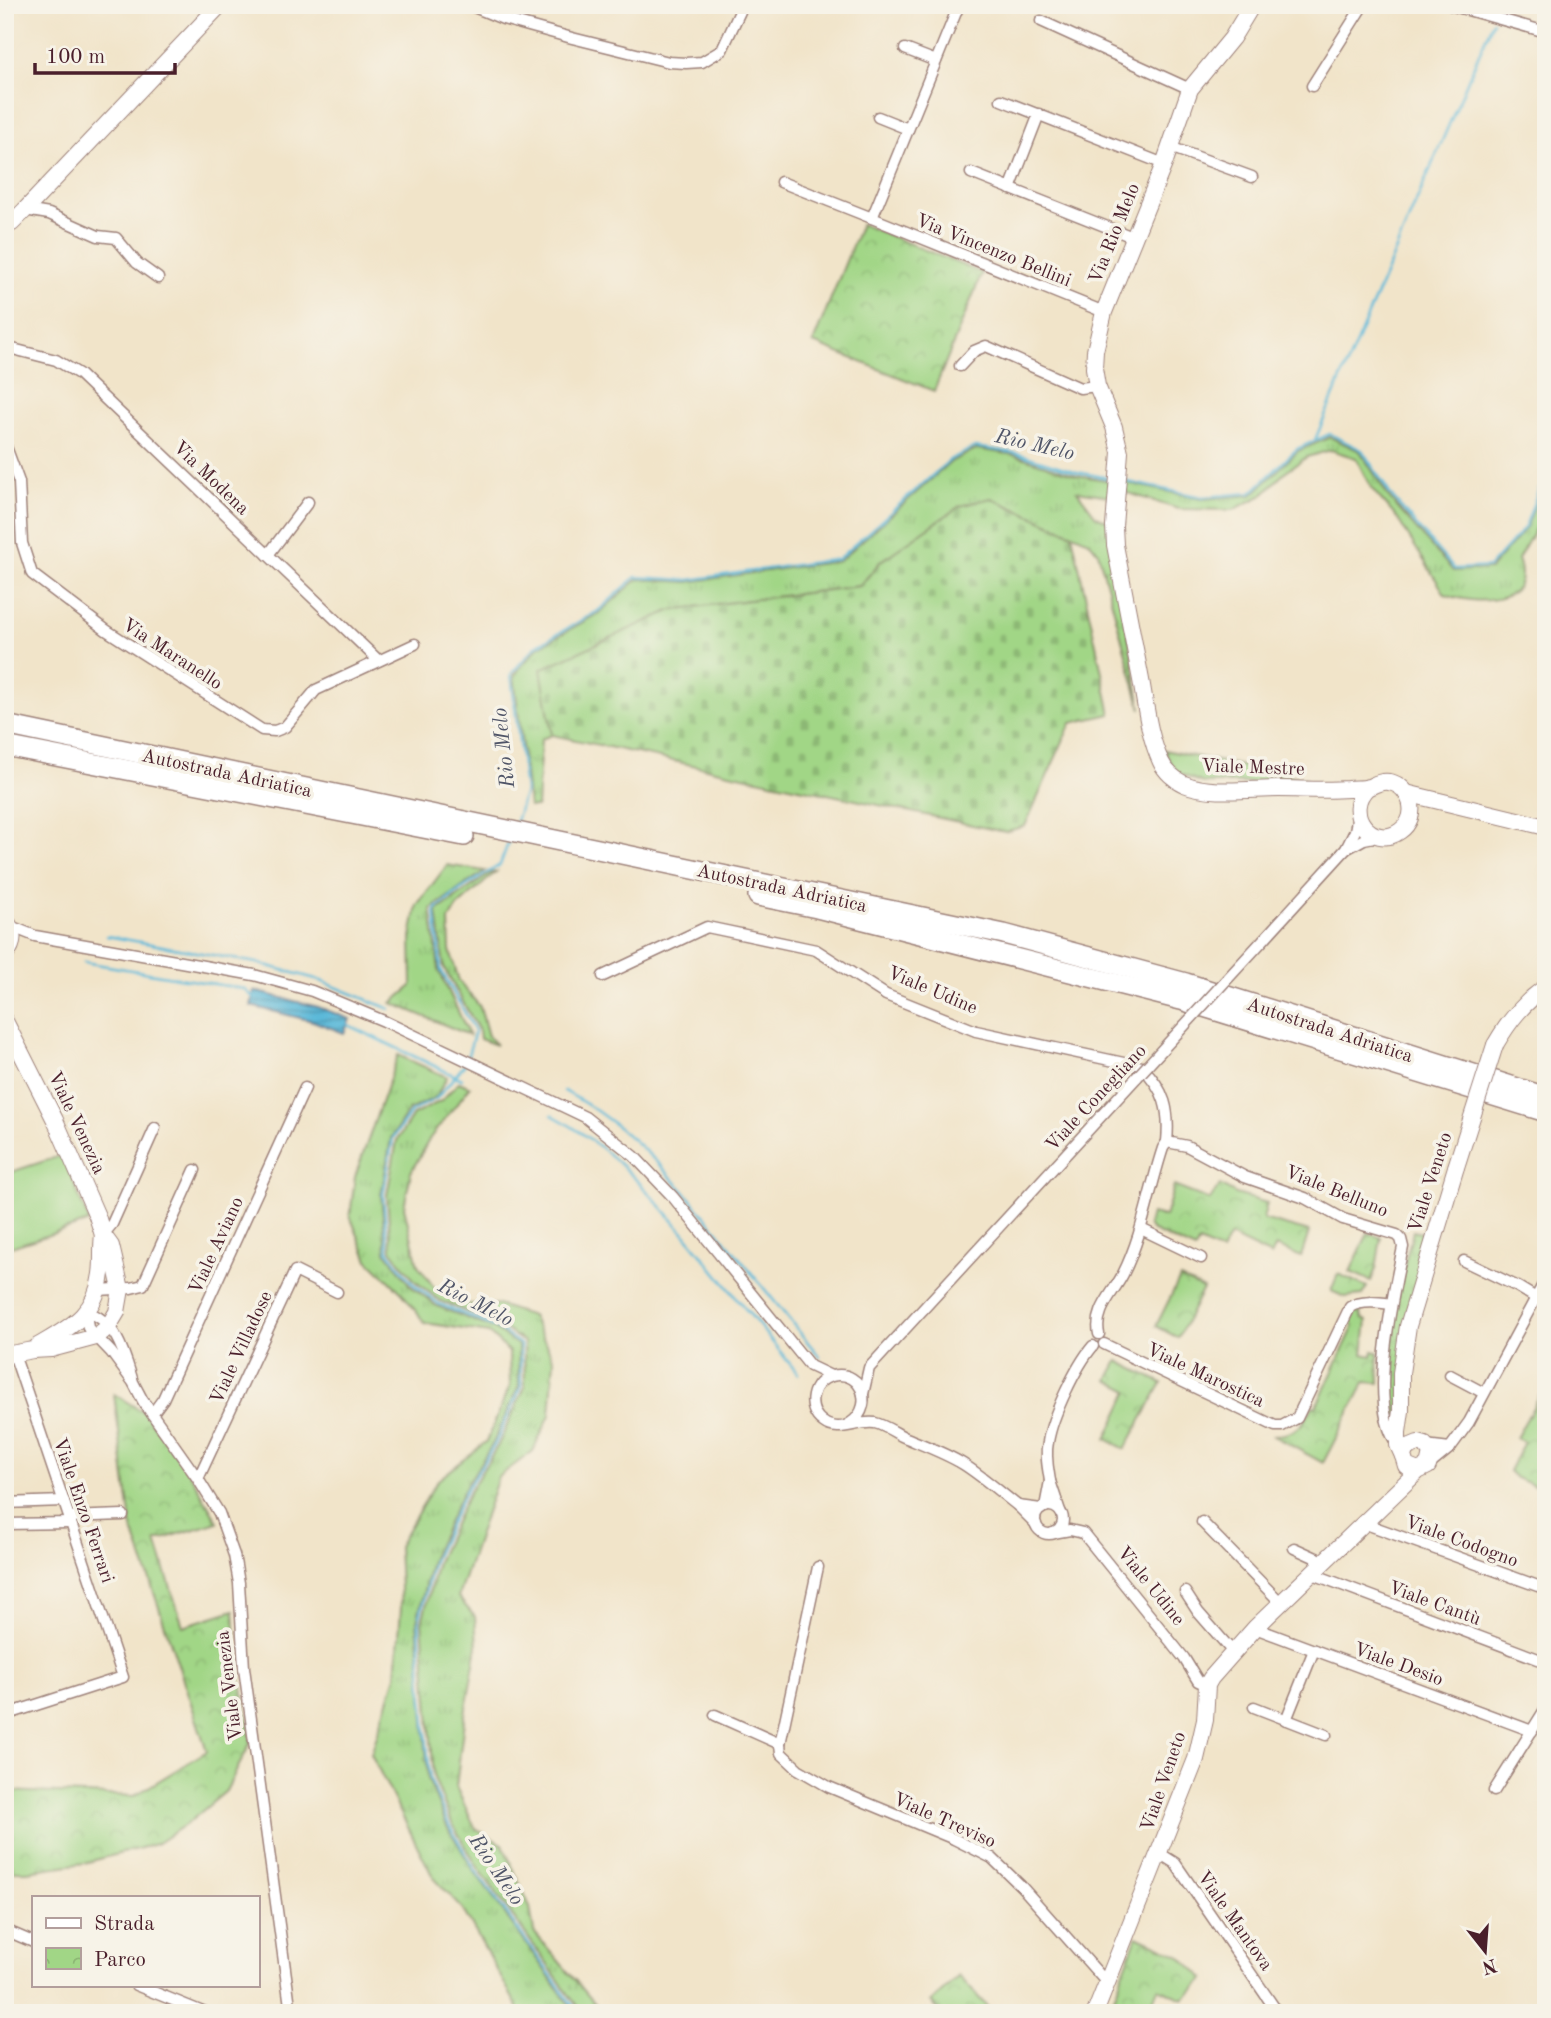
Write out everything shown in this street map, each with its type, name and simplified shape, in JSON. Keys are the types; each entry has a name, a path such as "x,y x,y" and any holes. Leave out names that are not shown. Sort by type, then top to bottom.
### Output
{"highway":[{"name":"Autostrada Adriatica","path":"5,725 476,825 547,847 817,908 1167,996 1546,1112"},
{"name":"Autostrada Adriatica","path":"5,746 449,832 807,892 1004,934 1186,983 1546,1097"}],"street":[{"path":"5,241 8,224 25,210 220,5"},
{"path":"469,5 503,19 572,38 669,62 686,63 702,62 722,50 743,5"},
{"path":"872,218 959,5"},
{"path":"1312,86 1363,5"},
{"path":"1450,5 1546,32"},
{"name":"Via Rio Melo","path":"1154,743 1115,544 1120,452 1114,427 1097,386 1095,351 1104,312 1164,164 1190,89 1231,38 1246,10"},
{"path":"1041,20 1190,89"},
{"path":"905,49 936,61"},
{"path":"1001,100 1164,164"},
{"path":"1010,189 1039,114"},
{"path":"878,117 908,129"},
{"path":"1170,147 1252,177"},
{"path":"971,173 1135,238"},
{"name":"Via Vincenzo Bellini","path":"781,182 1104,312"},
{"path":"25,210 49,214 98,236 116,238 137,263 159,278"},
{"name":"Via Modena","path":"5,346 56,360 79,374 378,660"},
{"path":"960,366 974,351 986,346 1080,388 1097,386"},
{"name":"Via Maranello","path":"5,444 19,482 22,543 33,574 106,630 262,730 275,731 285,727 316,691 415,644"},
{"path":"268,555 308,502"},
{"name":"Viale Mestre","path":"1154,743 1162,764 1183,784 1209,789 1333,790 1389,782 1406,793 1546,827"},
{"path":"1358,810 1361,795 1368,787"},
{"path":"1333,790 1358,810 1366,829 1380,836 1400,831 1408,823 1411,803 1406,793"},
{"path":"1411,813 1444,802"},
{"name":"Viale Conegliano","path":"864,1398 869,1368 1346,849 1355,831 1358,810"},
{"name":"Viale Conegliano","path":"1346,849 1364,839 1380,836"},
{"path":"8,923 35,936 254,975 312,991 384,1021 585,1117 634,1156 673,1197 810,1366 854,1381 875,1423 829,1425 816,1416 810,1366"},
{"path":"8,923 13,937 8,952"},
{"name":"Viale Udine","path":"603,976 707,927 816,950 886,995 965,1027 1142,1067 1157,1082 1162,1094 1168,1127 1167,1142"},
{"path":"8,952 35,936"},
{"name":"Viale Veneto","path":"1389,1501 1401,1476 1406,1443 1401,1410 1401,1373 1408,1326 1455,1167 1496,1045 1519,1009 1546,987"},
{"name":"Viale Venezia","path":"7,1026 55,1120 103,1235 111,1246 121,1289 117,1312 122,1348 132,1382"},
{"name":"Viale Aviano","path":"152,1414 163,1399 304,1088"},
{"path":"103,1235 112,1224 155,1128"},
{"path":"1053,1533 1062,1524 1050,1481 1047,1444 1083,1357 1098,1341 1097,1326 1101,1309 1117,1287 1128,1265 1141,1229 1160,1157 1167,1142"},
{"name":"Viale Belluno","path":"1167,1142 1187,1146 1245,1177 1305,1198 1343,1219 1396,1235 1401,1239 1403,1247 1391,1304 1385,1356 1385,1407 1406,1443"},
{"path":"99,1290 144,1285 195,1170"},
{"path":"1141,1229 1201,1258"},
{"name":"Viale Venezia","path":"103,1235 99,1290 86,1312 88,1328 102,1332 122,1348"},
{"path":"1464,1261 1546,1304"},
{"name":"Viale Villadose","path":"198,1479 295,1271 337,1292"},
{"name":"Viale Veneto","path":"1094,2013 1196,1759 1205,1720 1207,1685 1232,1651 1255,1628 1459,1438 1546,1279"},
{"name":"Viale Marostica","path":"1098,1341 1262,1420 1282,1426 1297,1418 1350,1307 1366,1303 1391,1304"},
{"path":"33,1350 65,1331 86,1312"},
{"name":"Viale Venezia","path":"86,1312 98,1315 111,1352 198,1479 219,1513 226,1531 239,1583 244,1668 291,2013"},
{"name":"Viale Venezia","path":"102,1332 117,1312"},
{"path":"10,1354 51,1349 102,1332"},
{"name":"Viale Enzo Ferrari","path":"5,1715 123,1677 64,1501 10,1354"},
{"path":"814,1392 823,1380 869,1368"},
{"path":"1450,1375 1484,1393"},
{"path":"845,1426 859,1417 864,1398"},
{"name":"Viale Udine","path":"875,1423 962,1463 1018,1506 1045,1533 1070,1530 1083,1533 1184,1658 1198,1681 1207,1685"},
{"path":"1406,1443 1450,1448"},
{"path":"1406,1443 1432,1457 1423,1469 1409,1469 1406,1443"},
{"path":"1036,1524 1036,1516 1043,1508 1050,1481"},
{"path":"5,1503 64,1501"},
{"path":"1018,1506 1053,1507 1060,1511"},
{"path":"5,1524 123,1515"},
{"path":"1202,1521 1281,1603"},
{"name":"Viale Codogno","path":"1366,1524 1546,1589"},
{"path":"1294,1548 1325,1562"},
{"path":"780,1744 818,1567"},
{"name":"Viale Cantù","path":"1312,1574 1546,1662"},
{"path":"1185,1592 1198,1612 1232,1651"},
{"name":"Viale Desio","path":"1255,1628 1532,1731"},
{"path":"1286,1720 1314,1650"},
{"path":"1254,1707 1326,1735"},
{"path":"1494,1791 1546,1708"},
{"name":"Viale Treviso","path":"715,1715 780,1744 781,1753 786,1759 829,1787 954,1839 992,1858 1021,1886 1107,1983"},
{"name":"Viale Mantova","path":"1159,1853 1175,1863 1278,2013"},
{"path":"5,1930 32,1942"},
{"path":"138,1986 205,2013"}],"green space":[{"path":"861,224 982,273 934,391 813,343"},
{"path":"1330,437 1360,451 1390,499 1453,571 1490,569 1526,528 1541,490 1546,486 1546,510 1518,559 1521,575 1518,586 1499,599 1471,600 1445,594 1397,518 1371,488 1356,458 1331,450 1307,457 1286,471 1263,495 1233,510 1178,509 1122,491 1122,482 1202,499 1252,495 1298,451"},
{"path":"976,449 1015,455 1076,475 1112,481 1110,496 1077,491 1096,516 1108,521 1141,709 1098,552 1089,541 991,498 881,561 860,586 672,610 542,669 552,735 541,739 537,807 529,807 514,675 537,648 599,613 638,579 688,582 839,561 952,461"},
{"path":"991,498 1072,534 1111,714 1071,723 1025,826 1005,832 552,735 541,669 672,610 860,586 881,561 960,506"},
{"path":"1164,750 1305,779 1302,783 1203,783 1180,774 1172,766"},
{"path":"447,865 485,871 431,909 439,970 469,1035 392,1003 412,986 411,937 417,905"},
{"path":"496,872 457,907 449,920 450,950 459,981 480,1007 488,1036 496,1045 480,1039 479,1031 444,968 437,911"},
{"path":"398,1055 447,1077 436,1097 409,1110 391,1138 381,1195 386,1252 410,1285 437,1306 494,1329 518,1345 519,1386 493,1443 463,1491 431,1560 417,1621 428,1779 447,1826 473,1869 575,2013 521,2013 462,1908 433,1877 371,1754 396,1676 401,1608 398,1546 437,1481 487,1441 510,1386 509,1352 489,1333 425,1323 402,1293 368,1260 350,1216 355,1177"},
{"path":"459,1082 470,1087 430,1138 411,1172 404,1207 418,1265 436,1290 462,1304 498,1305 532,1316 554,1360 550,1415 533,1451 498,1477 458,1597 475,1617 477,1647 456,1787 475,1828 503,1845 530,1907 534,1932 603,2013 582,2013 477,1866 452,1823 434,1778 422,1622 437,1562 468,1494 498,1445 525,1387 524,1342 497,1324 440,1301 415,1281 391,1250 387,1195 397,1140 413,1115 441,1101"},
{"path":"63,1155 89,1222 5,1249 5,1174"},
{"path":"1220,1185 1236,1194 1267,1203 1263,1219 1309,1232 1301,1257 1276,1246 1271,1256 1230,1236 1221,1252 1199,1242 1195,1250 1151,1230 1148,1225 1151,1214 1165,1217 1174,1186 1210,1200"},
{"path":"1413,1231 1426,1234 1397,1426 1391,1421 1388,1362 1398,1290"},
{"path":"1368,1233 1381,1238 1376,1269 1371,1281 1350,1272"},
{"path":"1338,1274 1367,1287 1362,1295 1345,1297 1331,1291"},
{"path":"1180,1278 1203,1289 1178,1338 1156,1326"},
{"path":"1360,1311 1362,1318 1367,1321 1363,1354 1372,1356 1373,1351 1378,1352 1379,1383 1365,1382 1323,1463 1272,1435 1287,1434 1298,1428 1313,1406 1316,1407 1354,1326 1351,1323 1355,1312"},
{"path":"1118,1361 1162,1383 1125,1449 1106,1439 1129,1391 1108,1380"},
{"path":"1541,1393 1546,1396 1546,1490 1516,1478 1509,1471 1524,1442 1516,1438"},
{"path":"114,1394 145,1413 187,1469 218,1522 156,1541 183,1626 234,1610 237,1656 251,1742 226,1791 188,1823 156,1844 84,1863 27,1871 5,1871 5,1791 134,1796 207,1751 131,1524"},
{"path":"1137,1936 1179,1955 1205,1979 1184,1999 1158,1988 1148,2013 1108,2013"},
{"path":"959,1976 993,2013 941,2013 931,2002"}],"water":[{"path":"254,991 318,1007 350,1019 344,1033 313,1021 251,1006"}],"waterway":[{"path":"1315,440 1493,21"},
{"name":"Rio Melo","path":"1123,481 1202,497 1251,493 1297,449 1330,434 1362,450 1392,497 1454,569 1489,567 1525,527 1539,489 1546,483"},
{"name":"Rio Melo","path":"515,825 525,791 511,674 536,646 598,611 636,577 688,580 838,559 951,459 975,447 1016,453 1077,472 1114,479"},
{"name":"Rio Melo","path":"467,1058 475,1031 441,970 435,910 460,890 500,865 510,838"},
{"path":"107,936 257,963 316,979 390,1009"},
{"path":"84,962 244,989 253,997"},
{"path":"348,1025 462,1079"},
{"name":"Rio Melo","path":"465,1064 437,1098 411,1112 393,1138 383,1195 388,1251 412,1283 439,1304 495,1327 520,1344 521,1387 495,1444 465,1492 433,1561 419,1621 430,1779 449,1825 474,1868 578,2013"},
{"path":"564,1091 612,1122 654,1159 710,1222 820,1357"},
{"path":"552,1115 597,1145 637,1180 690,1240 798,1374"}]}
